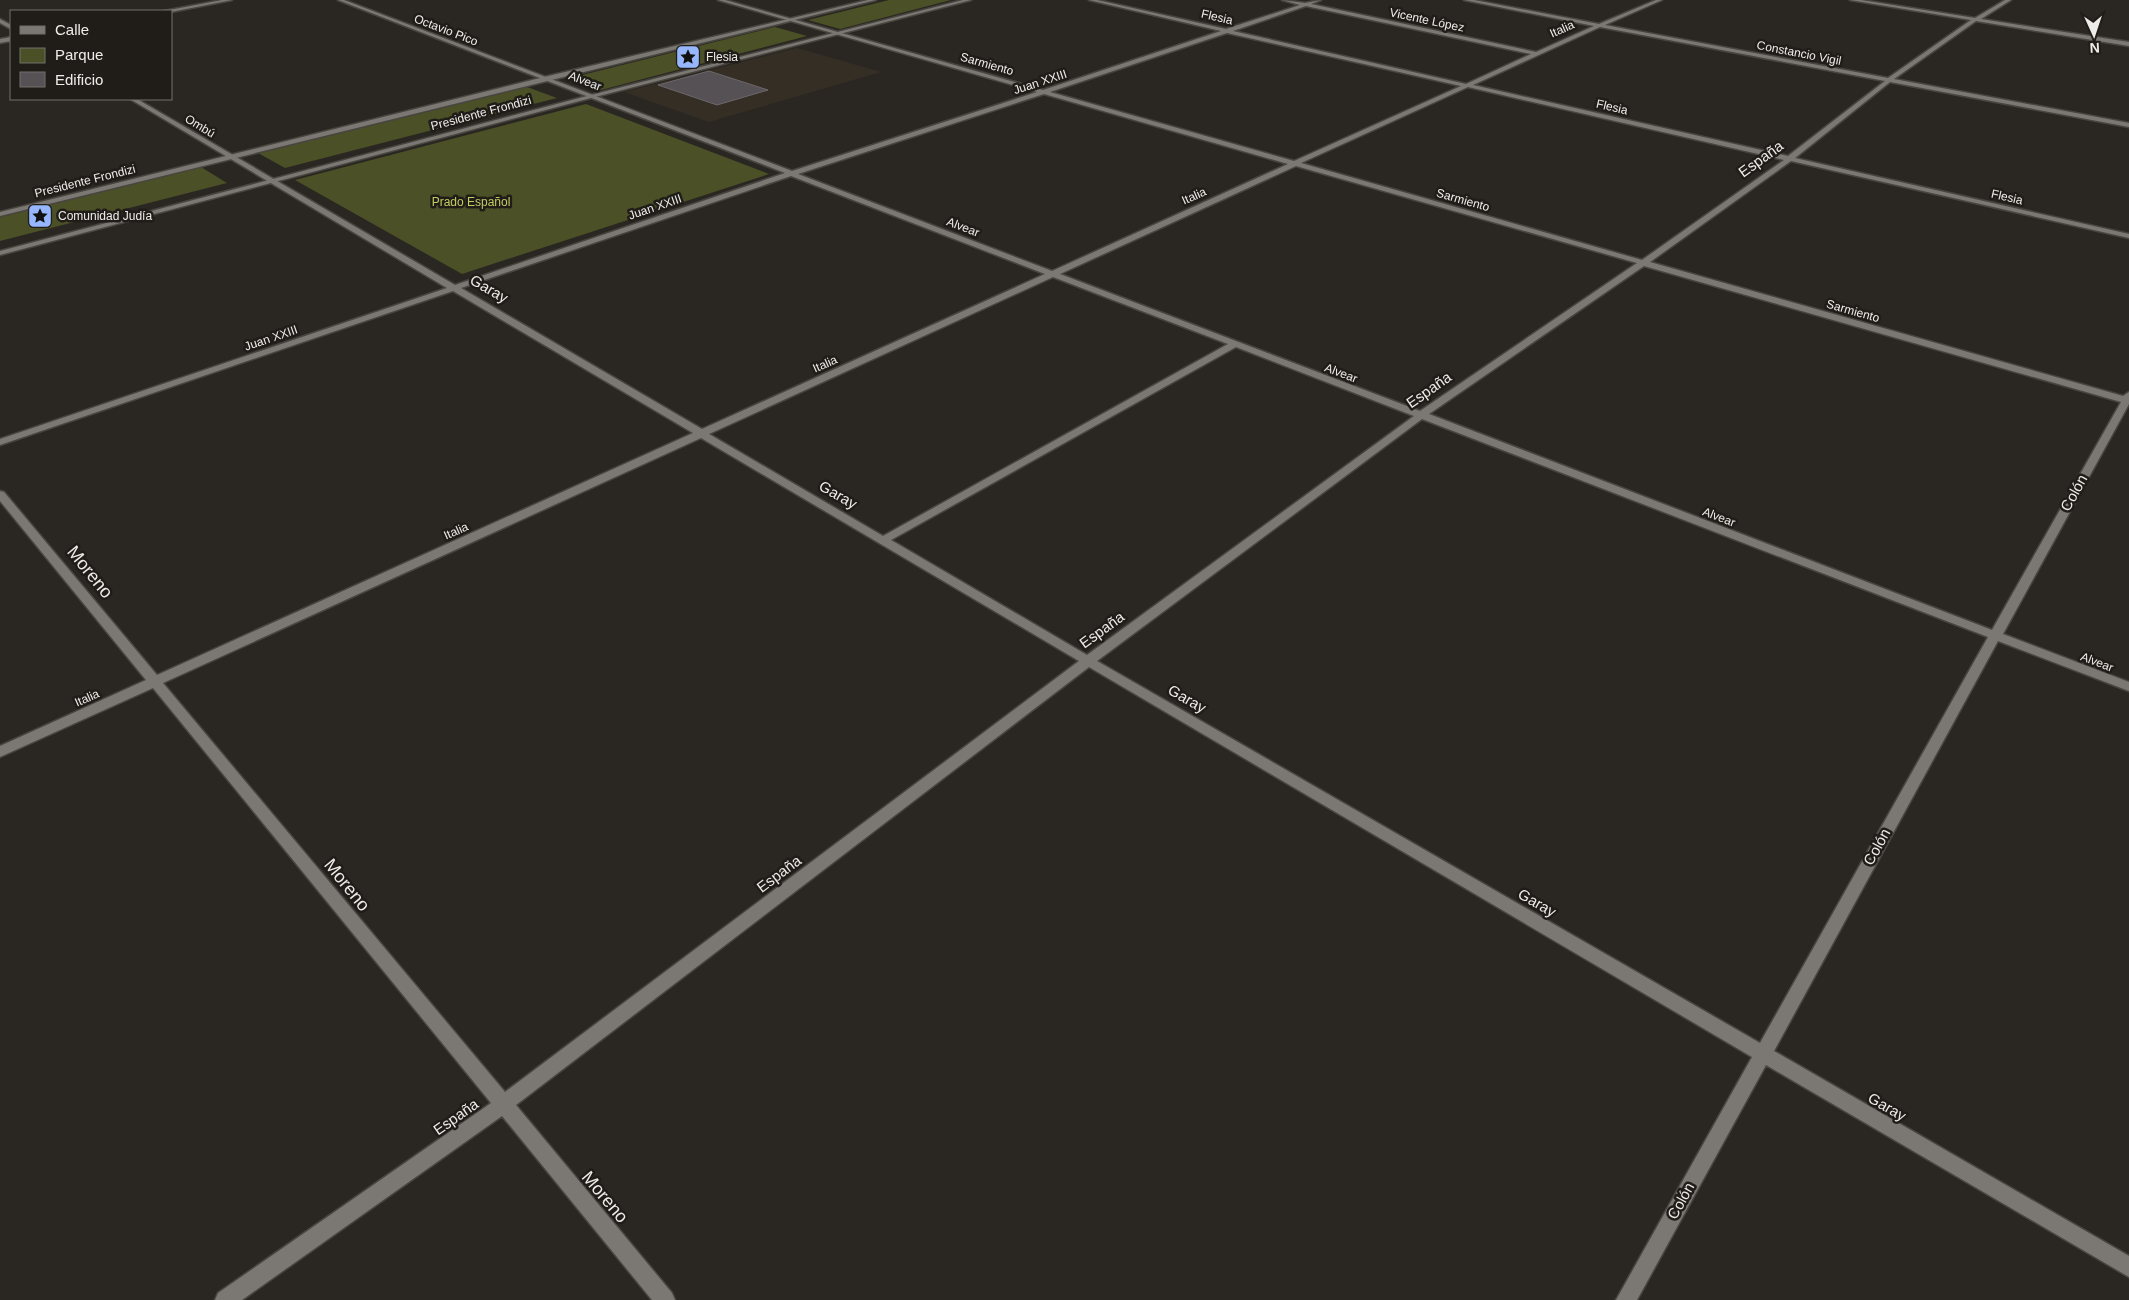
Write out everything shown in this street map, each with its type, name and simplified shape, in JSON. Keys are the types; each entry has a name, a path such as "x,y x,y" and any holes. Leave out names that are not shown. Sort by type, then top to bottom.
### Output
{"street":[{"path":"172,10 230,0"},
{"name":"Octavio Pico","path":"340,0 544,79"},
{"name":"Sarmiento","path":"720,0 1643,263 2128,398"},
{"name":"Presidente Frondizi","path":"0,214 544,79 874,0"},
{"name":"Presidente Frondizi","path":"0,253 589,96 969,0"},
{"name":"Flesia","path":"1091,0 2129,236"},
{"name":"Vicente López","path":"1284,0 1537,54"},
{"name":"Juan XXIII","path":"0,442 790,174 1228,32 1319,0"},
{"name":"Constancio Vigil","path":"1466,0 2129,125"},
{"name":"Italia","path":"0,752 1051,274 1660,0"},
{"path":"1852,0 2129,44"},
{"name":"España","path":"224,1300 502,1105 1088,661 1420,416 1643,263 1789,159 1889,80 1975,20 2009,0"},
{"name":"Alvear","path":"544,79 2129,688"},
{"name":"Ombú","path":"134,100 230,157"},
{"name":"Garay","path":"230,157 1088,661 2129,1267"},
{"path":"884,540 1234,345"},
{"name":"Colón","path":"1626,1300 2128,398"},
{"name":"Moreno","path":"0,494 502,1105 665,1300"}],"shaded area":[{"path":"797,48 881,72 709,122 624,92"}],"green space":[{"path":"889,0 951,0 840,29 808,20"},
{"path":"775,27 807,36 601,90 570,78"},
{"path":"527,87 557,98 285,168 258,153"},
{"name":"Prado Español","path":"586,104 769,174 462,274 295,180"},
{"path":"201,167 227,183 0,241 0,217"}],"building":[{"path":"709,71 768,90 717,105 658,85"}],"place":[{"name":"Flesia","path":"688,57"},
{"name":"Comunidad Judía","path":"40,216"}]}
